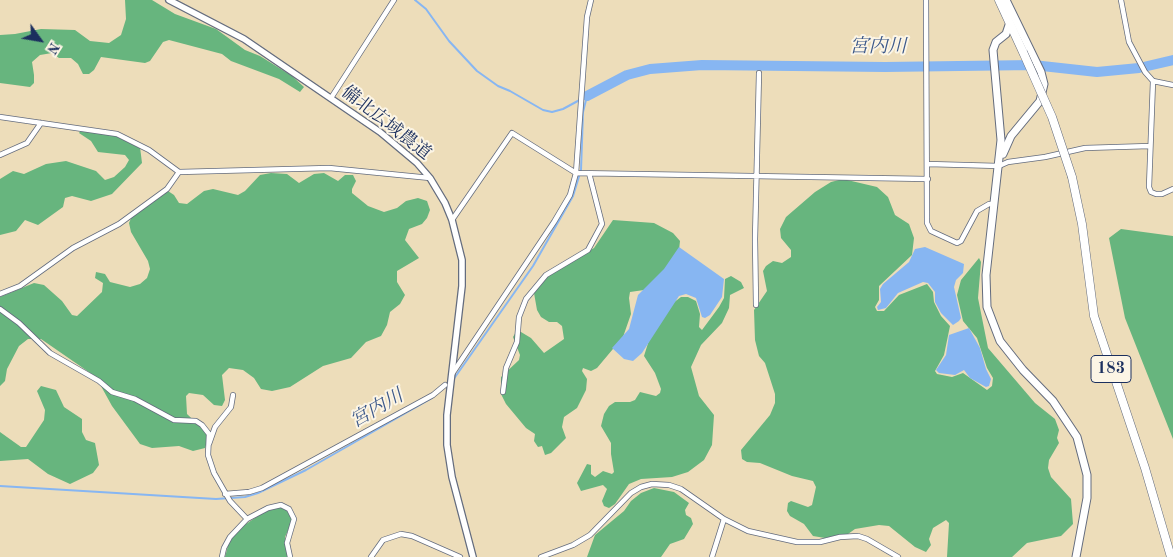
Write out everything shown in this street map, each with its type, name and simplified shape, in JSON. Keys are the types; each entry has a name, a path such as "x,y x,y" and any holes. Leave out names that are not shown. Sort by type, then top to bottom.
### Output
{"highway":[{"name":"183","path":"999,0 1052,117 1072,177 1082,224 1094,316 1145,468 1171,557"}],"main road":[{"path":"999,166 1011,136 1040,100 1044,84 1041,72 1006,0"},
{"path":"1009,25 1006,34 994,46 993,59 1001,131 999,166 986,274 987,307 992,324 1005,349 1053,401 1077,438 1087,475 1087,498 1076,557"}],"street":[{"name":"備北広域農道","path":"169,0 244,39 331,98 403,150 430,178 452,220 462,260 462,286 446,430 448,458 472,557"},
{"path":"331,98 394,0"},
{"path":"451,378 564,207 574,184 591,0"},
{"path":"926,0 927,223 931,231 952,242 961,241 977,211 989,204 994,204"},
{"path":"1121,0 1129,42 1144,72 1153,81 1173,85"},
{"path":"756,305 756,176 759,73"},
{"path":"1153,81 1149,187 1151,192 1162,194 1173,189"},
{"path":"0,117 117,134 140,145 180,172 329,168 430,178"},
{"path":"0,154 28,143 41,123"},
{"path":"452,220 512,133 576,172 928,179"},
{"path":"928,164 999,166 1008,162 1045,157 1084,148 1150,146"},
{"path":"0,294 20,286 73,248 119,224 167,189 180,172"},
{"path":"503,392 506,368 517,342 519,317 526,299 546,275 588,250 602,224 588,173"},
{"path":"0,309 19,323 50,353 99,381 112,392 135,399 174,420 196,421 208,431 210,464 227,496 247,519"},
{"path":"227,496 262,488 433,395 444,385"},
{"path":"208,445 215,427 231,407 234,395"},
{"path":"541,557 574,545 590,535 631,493 641,487 652,484 669,485 681,489 724,519 748,531 797,542 820,542 840,537 858,536 867,539 898,557"},
{"path":"222,557 230,536 247,519 274,506 281,505 288,509 294,520 287,536 286,544 290,557"},
{"path":"712,557 724,519"},
{"path":"371,557 382,540 401,534 412,536 460,557"}],"green space":[{"path":"125,0 152,0 175,14 216,29 245,50 260,56 292,76 304,87 300,92 279,79 231,61 222,54 169,40 163,42 150,61 145,63 101,57 94,70 89,74 83,74 78,64 71,58 59,58 52,53 40,55 32,62 34,83 30,87 0,83 0,35 41,29 75,30 90,41 109,43 121,35 126,19"},
{"path":"81,130 117,136 140,147 142,163 112,194 91,201 72,196 65,198 63,207 38,225 25,220 16,231 0,235 0,179 13,171 24,174 46,164 66,161 96,171 105,180 114,177 125,167 129,160 125,155 98,152 91,141 79,133"},
{"path":"271,173 287,174 299,183 314,174 324,173 338,181 345,175 353,175 356,181 352,193 368,206 384,212 397,208 406,201 418,198 427,201 430,210 427,218 422,224 409,229 405,240 419,258 397,271 397,282 405,295 400,304 390,312 387,325 381,336 366,342 351,358 323,366 290,387 272,391 261,389 254,378 243,370 229,368 222,375 225,400 222,406 214,405 203,395 189,393 186,396 187,414 208,434 205,448 193,451 179,446 152,448 140,444 112,406 96,377 41,339 28,339 19,346 7,369 5,381 0,386 0,297 34,283 44,285 62,301 72,315 77,316 102,292 103,283 95,278 96,272 105,274 110,282 130,287 140,284 147,278 150,269 148,261 131,232 129,223 132,216 168,191 174,195 179,203 187,204 204,191 213,189 238,195 245,191 260,175"},
{"path":"843,179 877,187 888,197 895,215 909,224 914,238 912,255 879,286 879,300 875,307 877,311 884,311 899,295 927,284 933,292 934,302 941,316 950,326 944,355 935,371 937,374 952,377 963,373 987,390 992,386 993,378 987,368 977,338 963,321 957,295 961,280 979,258 981,262 978,298 988,348 1035,403 1055,419 1059,430 1057,438 1059,443 1049,460 1048,468 1051,477 1071,499 1073,524 1061,536 1027,543 1012,557 947,557 949,523 946,520 933,528 929,539 931,545 926,552 915,547 889,526 879,525 855,529 848,534 825,538 813,536 804,524 790,516 787,511 788,503 791,501 808,507 812,505 816,487 813,481 792,476 760,463 747,462 742,459 741,450 770,415 775,403 775,394 765,363 759,356 755,340 754,310 767,291 763,271 773,261 782,263 791,257 791,250 781,238 780,229 786,217 815,192 831,182"},
{"path":"613,220 654,223 673,233 680,241 679,250 666,268 644,290 630,292 631,314 623,337 597,368 591,371 583,368 582,371 587,379 586,390 577,408 564,417 562,427 566,438 551,453 545,455 542,446 538,447 534,441 535,434 526,428 506,404 501,394 501,377 519,360 520,355 513,337 516,332 521,332 531,338 544,353 564,339 562,326 557,322 549,322 541,317 537,310 534,293 536,287 550,274 594,248"},
{"path":"1121,229 1173,236 1173,439 1125,318 1109,238"},
{"path":"731,276 741,282 744,288 730,295 729,308 722,323 701,345 691,367 699,396 714,415 712,445 704,460 688,472 672,477 641,479 629,484 615,504 609,508 604,506 602,501 607,489 603,485 581,491 577,483 587,464 591,465 591,474 595,477 603,471 612,474 614,472 611,443 601,426 604,414 609,406 615,402 635,400 640,392 656,396 660,393 661,389 655,373 644,356 650,337 669,306 681,297 688,297 696,301 700,314 699,327 702,330 724,298 725,279"},
{"path":"41,386 56,390 64,407 82,419 82,432 86,440 95,443 99,465 93,473 70,484 48,474 28,459 0,461 0,432 21,447 26,447 44,420 45,410 37,391"},
{"path":"654,488 674,492 689,503 685,510 686,515 691,518 693,524 684,539 670,544 661,557 587,557 595,535 624,511 631,501 641,493"},
{"path":"281,507 287,509 292,517 292,522 285,537 288,557 225,557 229,542 240,528 267,510"}],"water":[{"path":"679,247 724,279 722,297 710,315 705,318 702,317 696,298 686,294 679,296 642,353 633,361 624,359 612,348 629,329 638,295 664,269"},
{"path":"925,247 964,264 963,273 956,280 954,287 961,318 953,325 941,313 935,302 935,292 928,283 923,282 898,293 886,308 878,310 877,307 881,302 880,289 883,284 909,262 915,249"},
{"path":"969,328 980,348 991,379 989,386 986,387 970,378 964,370 955,375 939,373 936,370 946,355 949,335"}],"waterway":[{"name":"宮内川","path":"415,0 426,9 449,41 477,71 498,86 543,110 552,112 563,109 587,96"},
{"name":"宮内川","path":"587,96 627,75 650,69 702,65 885,67 1033,65 1097,72 1139,68 1173,60"},
{"name":"宮内川","path":"453,380 533,266 573,196 581,170 583,112 587,96"},
{"name":"宮内川","path":"0,486 216,499 245,497 258,493 306,470 432,398"}]}
